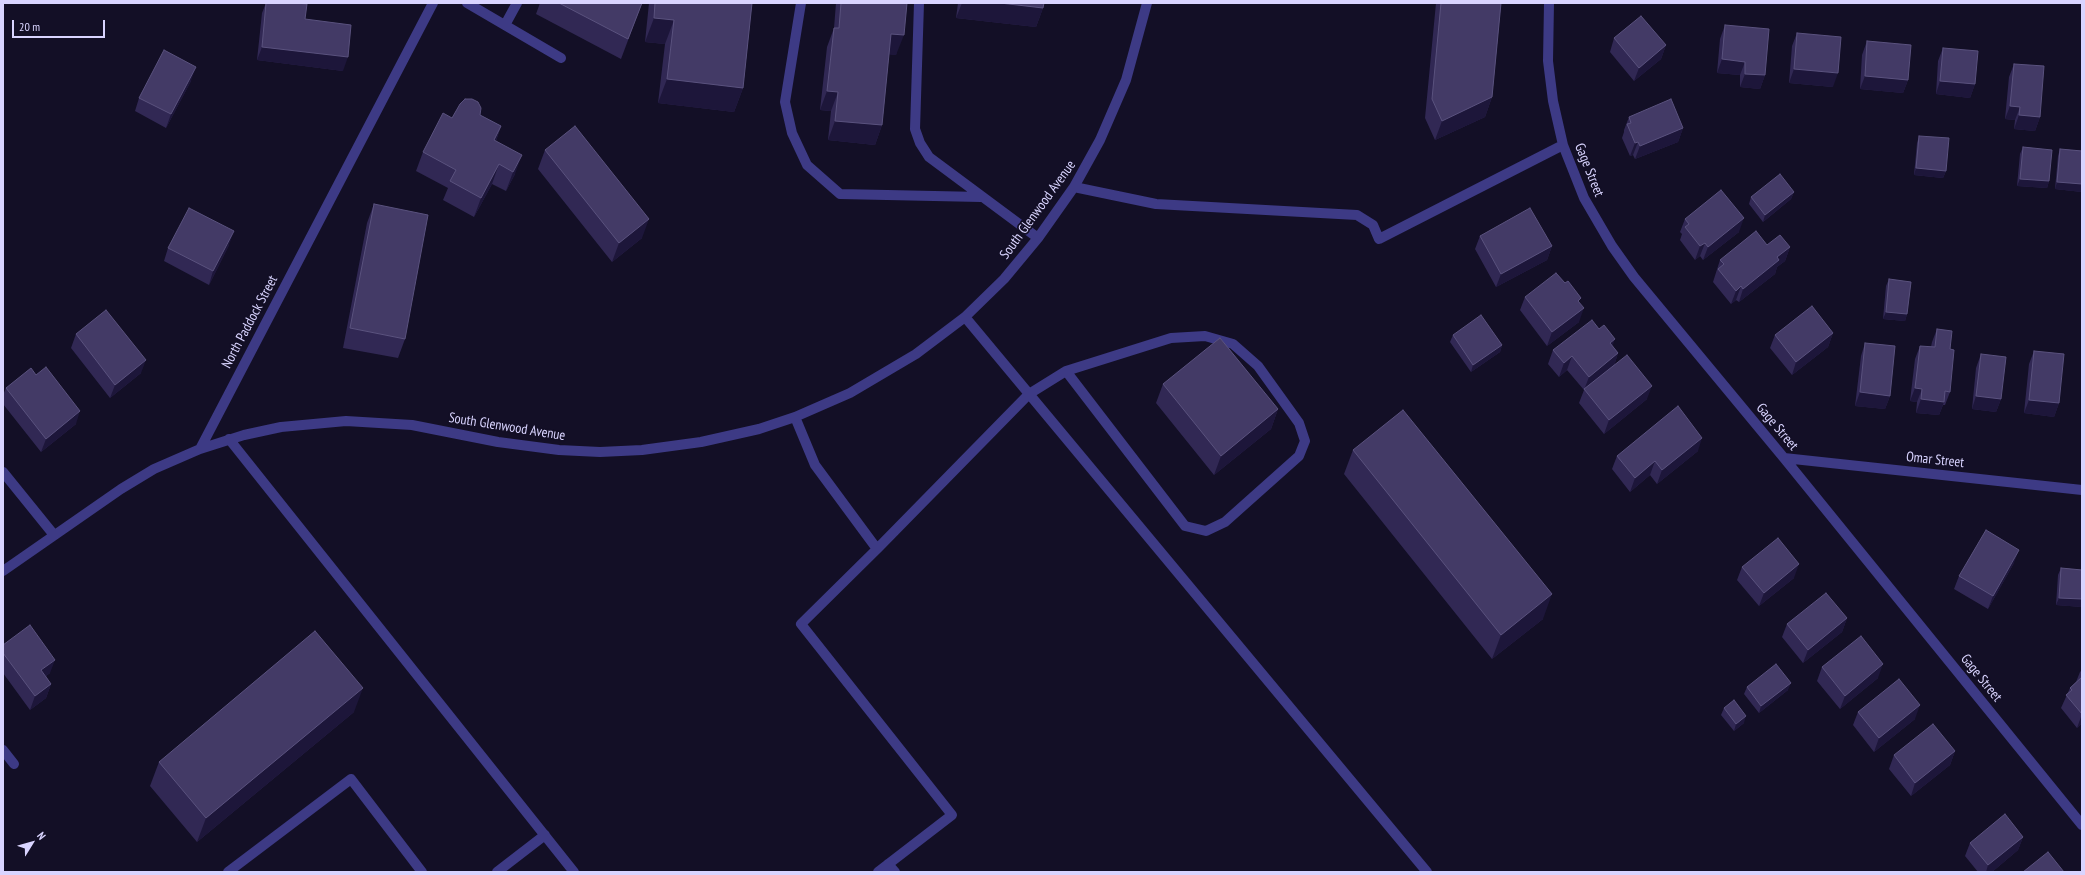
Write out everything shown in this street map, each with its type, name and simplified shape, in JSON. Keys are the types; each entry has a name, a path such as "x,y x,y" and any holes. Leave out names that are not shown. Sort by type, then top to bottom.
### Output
{"street":[{"name":"North Paddock Street","path":"200,449 433,3"},
{"path":"468,3 561,58"},
{"path":"505,25 517,3"},
{"path":"801,3 785,102 792,133 807,165 840,194 982,196"},
{"path":"919,3 915,129 920,143 929,157 1038,238"},
{"name":"South Glenwood Avenue","path":"200,449 259,431 303,423 368,421 412,425 539,448 586,451 621,451 661,448 714,440 759,429 795,417 828,403 871,382 916,354 965,317 1004,279 1038,238 1074,187 1100,140 1118,102 1134,53 1147,3"},
{"name":"Gage Street","path":"1549,3 1548,61 1553,101 1563,145 1587,203 1623,262 2082,824"},
{"path":"1074,187 1156,204 1357,216 1373,224 1379,239 1563,145"},
{"path":"965,317 1427,872"},
{"path":"878,872 892,868 952,815 802,624 1029,394 1066,371 1171,338 1205,336 1233,344 1258,366 1299,423 1305,441 1299,456 1225,522 1206,531 1185,526 1066,371"},
{"path":"795,417 815,465 877,548"},
{"path":"229,439 574,872"},
{"path":"3,571 121,489 154,469 200,449"},
{"name":"Omar Street","path":"1784,458 2082,490"},
{"path":"3,472 54,535"},
{"path":"3,750 14,764"},
{"path":"228,872 351,779 422,872"},
{"path":"497,872 545,835"}],"building":[{"path":"266,3 307,4 305,19 351,25 348,57 262,47"},
{"path":"559,3 642,3 628,39"},
{"path":"655,3 752,3 743,88 667,79 674,20 654,18"},
{"path":"841,3 907,3 904,35 891,34 882,125 835,121 838,92 827,91 834,28 839,28"},
{"path":"1000,3 1044,3 1043,8"},
{"path":"1441,3 1501,3 1492,97 1442,121 1432,99"},
{"path":"1641,16 1666,45 1639,68 1614,38"},
{"path":"1725,25 1769,29 1765,75 1745,74 1745,62 1722,59"},
{"path":"1797,33 1841,37 1838,73 1794,69"},
{"path":"1867,41 1911,45 1908,80 1865,76"},
{"path":"1943,48 1978,51 1975,84 1940,81"},
{"path":"164,50 196,67 171,114 139,98"},
{"path":"2014,64 2044,66 2040,117 2019,115 2020,107 2010,106"},
{"path":"465,99 472,99 478,102 481,108 480,115 501,126 494,140 522,155 513,172 499,164 481,198 450,181 456,170 423,152 443,113 452,118 460,104"},
{"path":"1671,99 1683,128 1640,146 1638,142 1635,143 1627,124 1631,123 1629,117"},
{"path":"575,126 649,219 619,243 545,150"},
{"path":"1919,136 1949,138 1946,171 1916,168"},
{"path":"2023,147 2052,150 2049,181 2020,179"},
{"path":"2060,149 2082,151 2082,184 2057,182"},
{"path":"1780,174 1794,192 1765,215 1751,197"},
{"path":"1721,190 1744,218 1708,247 1705,243 1700,246 1685,227 1689,224 1685,219"},
{"path":"374,204 428,215 405,339 350,328"},
{"path":"189,208 234,231 213,271 168,248"},
{"path":"1530,208 1552,246 1501,274 1480,236"},
{"path":"1756,231 1767,245 1780,235 1790,247 1777,257 1779,260 1743,289 1741,286 1736,291 1718,269 1724,264 1720,260"},
{"path":"1556,273 1565,283 1568,281 1581,298 1578,301 1584,308 1552,332 1525,297"},
{"path":"1889,279 1911,282 1907,314 1886,312"},
{"path":"1812,306 1833,333 1796,362 1775,335"},
{"path":"106,310 146,360 115,385 76,334"},
{"path":"1481,315 1502,345 1473,365 1453,335"},
{"path":"1592,320 1599,329 1604,325 1615,339 1610,343 1618,353 1589,377 1572,356 1564,363 1553,350"},
{"path":"1937,329 1952,331 1950,349 1954,350 1950,392 1945,391 1944,402 1921,399 1922,389 1915,388 1920,346 1935,347"},
{"path":"1220,338 1278,409 1221,456 1163,384"},
{"path":"1865,343 1895,346 1890,396 1860,392"},
{"path":"2034,351 2064,354 2059,403 2029,400"},
{"path":"1981,354 2006,357 2001,399 1976,396"},
{"path":"1627,355 1652,386 1609,420 1584,389"},
{"path":"46,367 80,411 46,439 6,388 31,368 36,375"},
{"path":"1678,406 1702,438 1662,470 1655,461 1635,478 1617,456"},
{"path":"1403,410 1552,594 1501,635 1353,450"},
{"path":"1986,530 2019,550 1993,596 1959,576"},
{"path":"1778,538 1799,564 1764,593 1742,567"},
{"path":"2061,568 2082,570 2082,599 2059,598"},
{"path":"1826,593 1847,618 1808,650 1787,624"},
{"path":"30,625 55,660 41,670 51,684 35,696 3,653 3,645"},
{"path":"315,631 363,688 206,818 159,762"},
{"path":"1861,636 1883,664 1845,696 1822,667"},
{"path":"1776,664 1791,683 1761,706 1747,687"},
{"path":"2082,677 2082,714 2066,695 2072,690 2070,688"},
{"path":"1899,679 1920,705 1879,738 1858,712"},
{"path":"1734,700 1746,716 1736,724 1724,708"},
{"path":"1933,724 1955,751 1915,783 1894,755"},
{"path":"2005,814 2023,837 1988,865 1970,843"},
{"path":"2048,852 2064,872 2023,872"}]}
